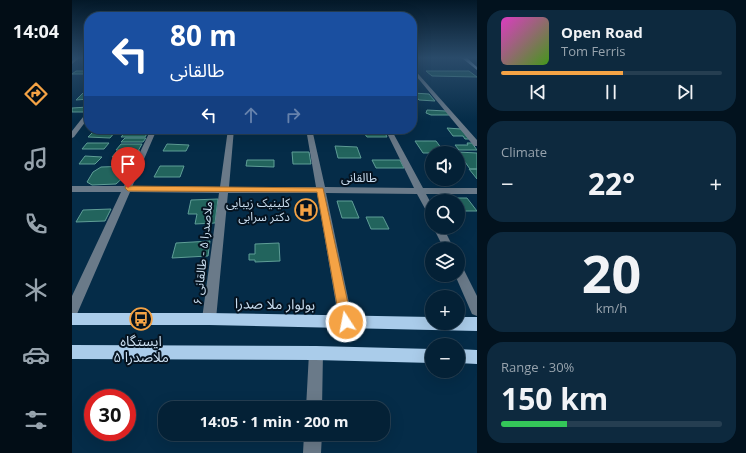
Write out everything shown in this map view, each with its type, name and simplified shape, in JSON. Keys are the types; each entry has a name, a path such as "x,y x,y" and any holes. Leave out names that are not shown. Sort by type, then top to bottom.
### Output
{"main road":[{"name":"بولوار ملا صدرا","path":"72,319 209,319 477,324"},
{"path":"72,352 316,353 425,356"},
{"path":"465,356 477,357"}],"street":[{"path":"422,79 477,144"},
{"path":"72,136 84,120"},
{"path":"72,310 152,134"},
{"name":"ملاصدرا ۵ - طالقانی ۶","path":"209,319 230,134"},
{"path":"310,134 346,322"},
{"path":"391,134 425,199"},
{"name":"طالقانی","path":"72,189 128,188 477,191"},
{"path":"464,282 477,310"},
{"path":"314,401 316,353"},
{"path":"312,453 313,441"}],"building":[{"path":"83,93 84,93 84,99 76,100"},
{"path":"417,93 429,94 435,101 419,100 417,98"},
{"path":"84,107 84,112 72,112 72,108"},
{"path":"427,110 446,111 450,115 431,115 426,113"},
{"path":"447,128 461,129 469,139 465,139 463,136 453,136"},
{"path":"91,134 113,134 110,138 88,137"},
{"path":"124,134 147,134 145,137 121,137"},
{"path":"365,134 386,134 387,137 367,137"},
{"path":"125,138 146,138 143,142 121,142"},
{"path":"415,141 436,141 440,146 425,146 425,153 423,153"},
{"path":"87,143 109,143 104,149 82,149"},
{"path":"467,143 472,143 477,150 465,150 465,146 455,145 468,145"},
{"path":"121,144 142,144 138,151 116,150"},
{"path":"167,144 189,145 186,151 163,151"},
{"path":"335,146 357,147 361,158 338,158"},
{"path":"117,151 140,151 135,158 112,157"},
{"path":"292,152 309,152 311,164 293,164"},
{"path":"465,152 477,153 477,169 470,169 465,162"},
{"path":"85,156 102,157 95,164 79,164"},
{"path":"247,160 274,160 274,167 246,166"},
{"path":"372,160 400,160 404,168 376,168"},
{"path":"130,166 128,173 116,184 92,185 87,182 93,172 101,167"},
{"path":"160,166 184,166 180,177 154,177"},
{"path":"469,169 477,169 477,179"},
{"path":"465,198 467,198 477,211 465,211"},
{"path":"218,199 215,223 195,224 197,214 188,214 191,200"},
{"path":"337,201 352,201 359,218 342,218"},
{"path":"111,209 105,221 76,222 83,210"},
{"path":"366,217 383,217 389,229 371,229"},
{"path":"210,241 208,256 172,258 176,243"},
{"path":"279,243 280,261 255,262 255,260 249,260 249,254 255,254 255,244"}],"place":[{"name":"کلینیک زیبایی دکتر سرابی","path":"306,210"},
{"name":"ایستگاه ملاصدرا ۵","path":"141,319"}],"route":[{"path":"128,188 320,190 346,322"}]}
